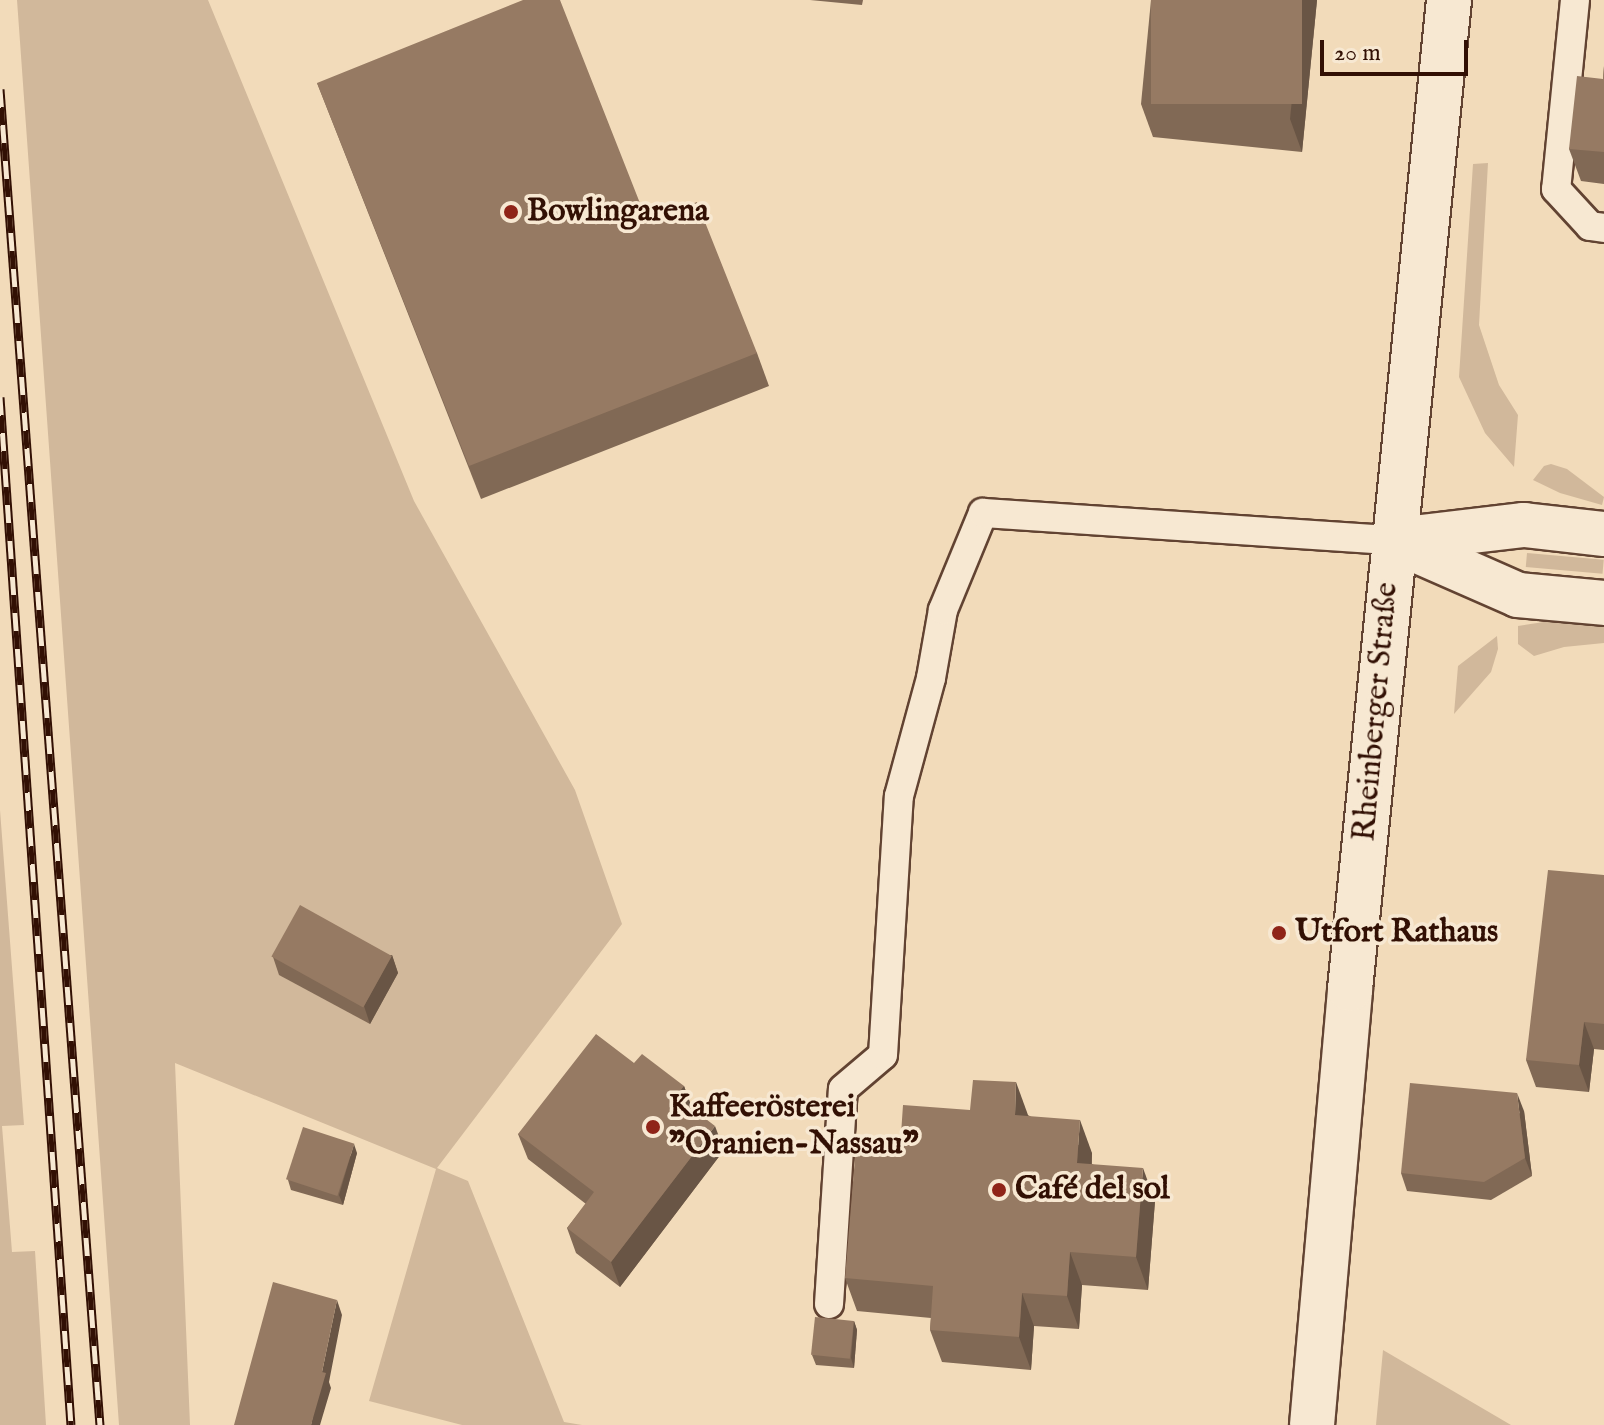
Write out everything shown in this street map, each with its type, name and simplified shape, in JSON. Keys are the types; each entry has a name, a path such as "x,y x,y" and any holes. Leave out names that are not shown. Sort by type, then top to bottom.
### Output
{"main road":[{"name":"Rheinberger Straße","path":"1312,1425 1393,540 1449,0"},
{"path":"1393,540 1524,525 1604,534"},
{"path":"1393,540 1518,595 1604,603"}],"lane":[{"path":"1575,0 1556,189 1590,226 1604,228"},
{"path":"829,1304 843,1089 883,1055 899,796 931,678 943,610 983,513 1393,540"}],"shaded area":[{"path":"17,0 208,0 414,501 575,790 622,924 437,1168 468,1181 564,1422 582,1425 462,1425 369,1401 436,1169 175,1063 190,1425 119,1425"},
{"path":"1488,163 1479,325 1499,385 1518,415 1514,467 1485,433 1459,377 1473,164"},
{"path":"1551,464 1567,469 1604,497 1602,505 1560,493 1533,480 1544,466"},
{"path":"1527,553 1604,560 1602,574 1526,567"},
{"path":"1577,617 1604,617 1604,643 1564,647 1534,656 1518,644 1518,626"},
{"path":"1497,636 1498,649 1491,672 1454,714 1458,666"},
{"path":"0,810 24,1125 2,1126 12,1252 35,1251 46,1425 0,1425"},
{"path":"1383,1350 1511,1425 1376,1425"}],"building":[{"path":"523,0 560,0 647,221 697,202 757,353 469,466 317,83"},
{"path":"1151,0 1302,0 1302,104 1151,104"},
{"path":"1604,66 1604,152 1569,149 1577,76 1603,79"},
{"path":"1548,870 1604,875 1604,1024 1584,1022 1579,1065 1526,1060"},
{"path":"300,905 392,956 363,1008 271,957"},
{"path":"596,1034 634,1063 642,1054 684,1086 676,1096 715,1126 611,1262 567,1228 594,1192 518,1134"},
{"path":"973,1080 1016,1082 1015,1115 1080,1120 1077,1163 1143,1168 1136,1257 1070,1252 1067,1296 1022,1293 1019,1337 930,1330 933,1286 845,1278 856,1146 900,1149 903,1105 970,1110"},
{"path":"1410,1083 1517,1093 1525,1158 1484,1182 1401,1173"},
{"path":"303,1127 354,1144 337,1196 286,1179"},
{"path":"273,1282 337,1300 322,1372 326,1373 311,1425 234,1425"},
{"path":"815,1317 854,1321 850,1359 811,1355"}],"railway":[{"path":"0,89 100,1425"},
{"path":"0,397 71,1425"}],"place":[{"name":"Bowlingarena","path":"511,212"},
{"name":"Utfort Rathaus","path":"1279,933"},
{"name":"Kaffeerösterei \"Oranien-Nassau\"","path":"653,1127"},
{"name":"Café del sol","path":"999,1190"}]}
